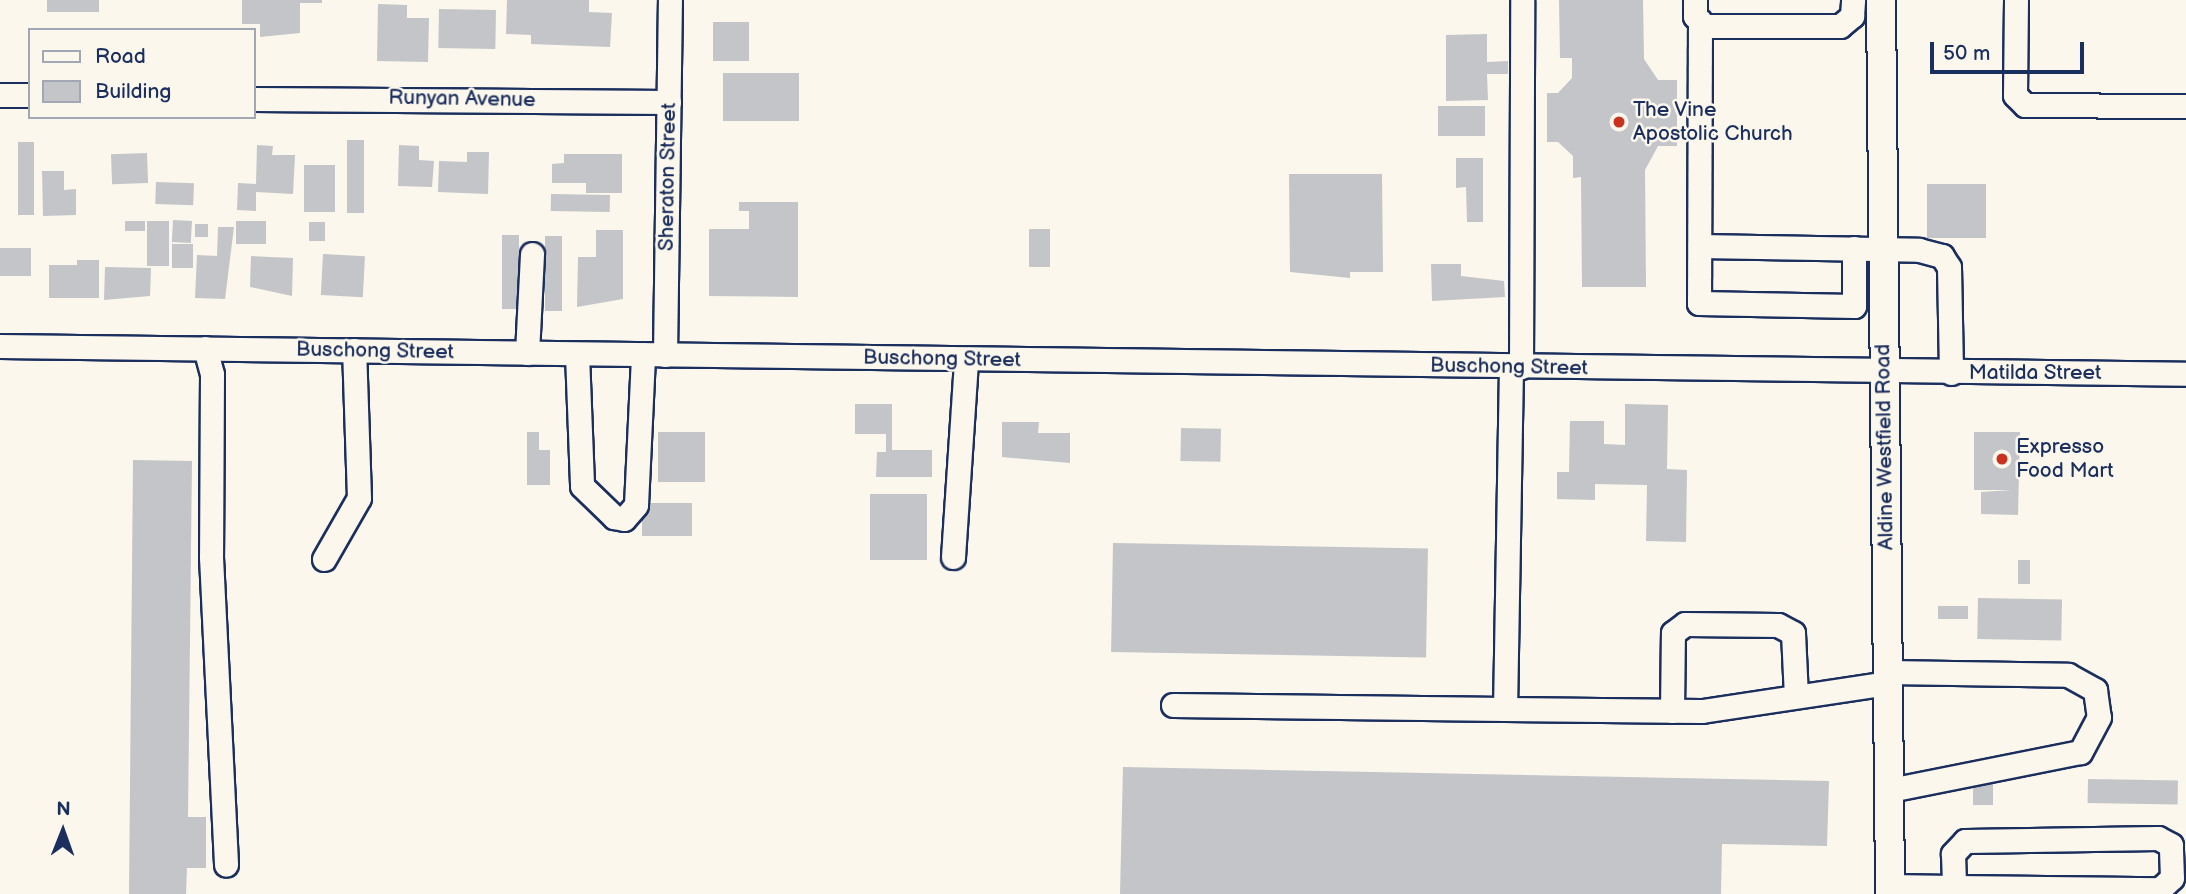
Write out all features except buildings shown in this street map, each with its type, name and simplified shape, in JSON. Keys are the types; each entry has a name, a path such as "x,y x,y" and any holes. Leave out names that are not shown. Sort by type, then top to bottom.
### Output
{"main road":[{"name":"Aldine Westfield Road","path":"1881,0 1890,890"}],"street":[{"name":"Sheraton Street","path":"576,354 582,486 614,517 624,519 636,505 654,355 669,102 670,0"},
{"path":"1505,709 1516,367 1522,0"},
{"path":"1853,0 1852,16 1840,26 1698,10 1699,303 1854,306 1854,248"},
{"path":"2016,0 2015,95 2025,105 2186,106"},
{"path":"0,95 28,95"},
{"name":"Runyan Avenue","path":"256,99 669,102"},
{"path":"1700,246 1932,251 1949,267 1951,373"},
{"path":"527,353 533,254"},
{"name":"Buschong Street","path":"0,346 1884,373"},
{"path":"205,348 212,374 211,557 226,865"},
{"path":"324,559 359,498 354,350"},
{"path":"953,557 966,359"},
{"name":"Matilda Street","path":"1884,373 2186,374"},
{"path":"1672,711 1672,633 1685,624 1778,625 1793,633 1796,696"},
{"path":"1173,705 1672,711 1796,696 1887,678 2068,676 2095,690 2099,717 2080,752 1889,790"},
{"path":"1890,890 1954,887 2160,889 2172,878 2171,845 2158,838 1965,841 1952,854 1954,887"}],"place":[{"name":"The Vine Apostolic Church","path":"1619,122"},
{"name":"Expresso Food Mart","path":"2002,459"}]}
